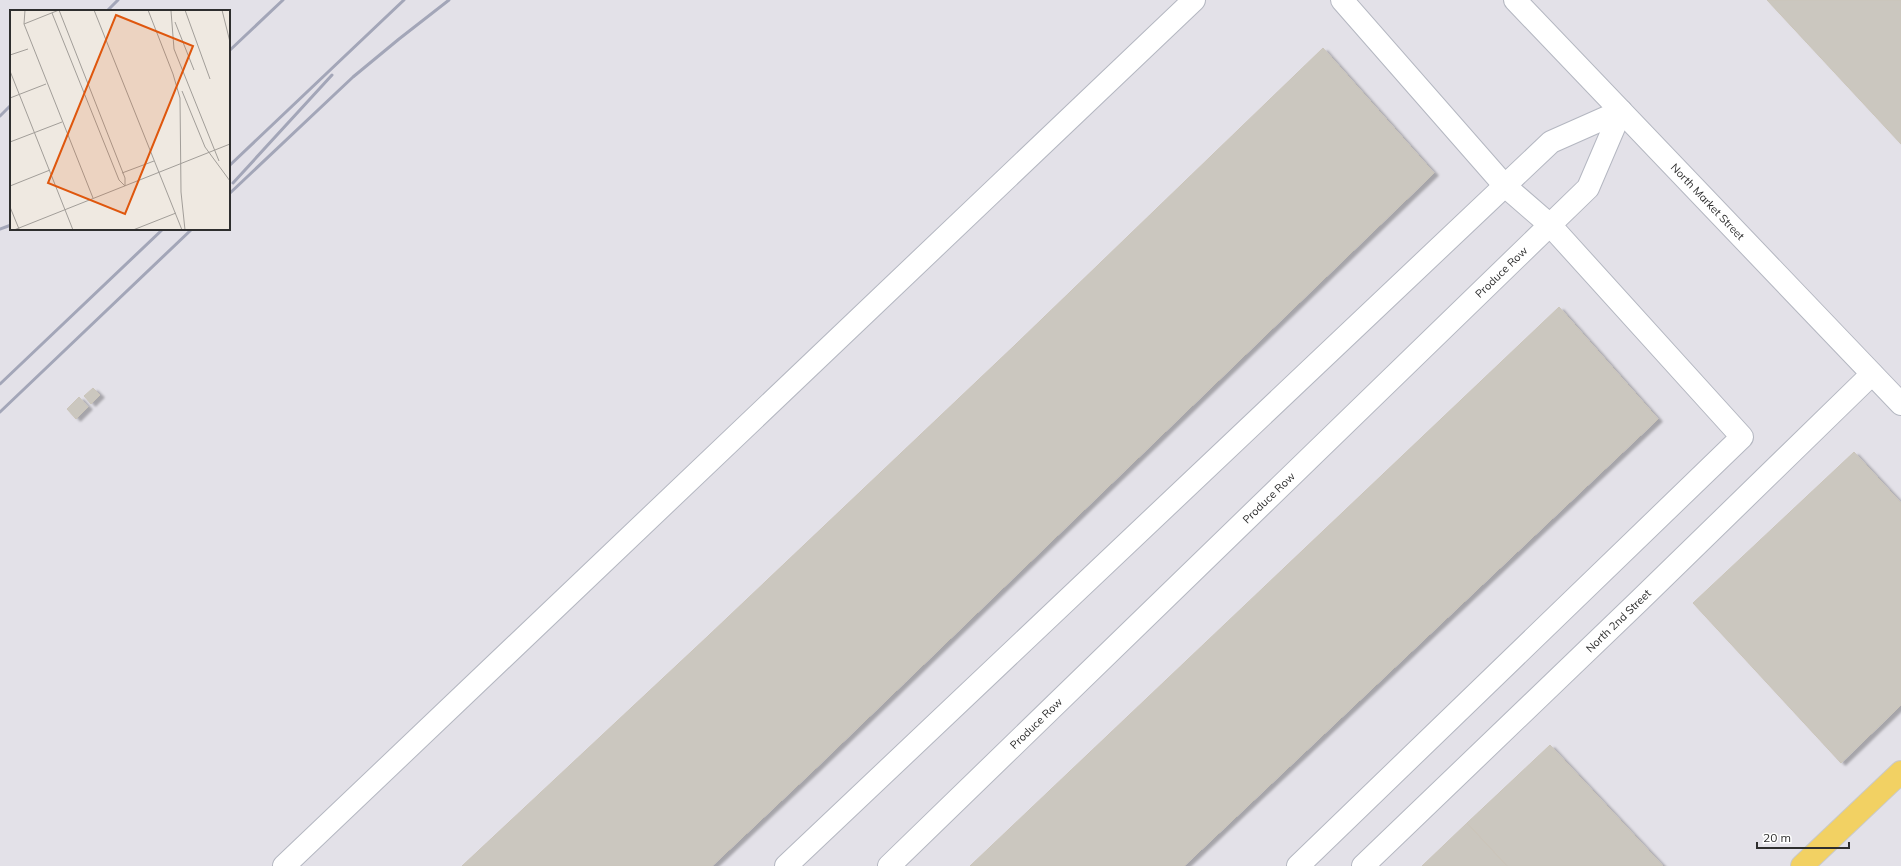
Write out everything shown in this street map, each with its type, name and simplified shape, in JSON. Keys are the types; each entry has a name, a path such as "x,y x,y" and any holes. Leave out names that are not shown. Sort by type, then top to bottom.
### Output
{"main road":[{"path":"1802,866 1901,772"}],"street":[{"path":"284,866 1194,0"},
{"path":"1298,866 1742,437 1550,225 1505,186 1342,0"},
{"name":"North Market Street","path":"1515,0 1901,404"},
{"path":"786,866 1552,142 1621,111"},
{"name":"Produce Row","path":"889,866 1588,188 1621,111"},
{"name":"North 2nd Street","path":"1363,866 1646,595 1872,374"}],"shaded area":[{"path":"0,0 1901,0 1901,866 0,866"}],"building":[{"path":"1767,0 1901,0 1901,144"},
{"path":"1323,48 1434,173 816,768 712,866 462,866 708,636 1015,345"},
{"path":"1559,307 1658,419 1184,866 970,866"},
{"path":"93,388 100,395 91,404 84,396"},
{"path":"79,397 88,407 76,419 67,409"},
{"path":"1854,452 1901,503 1901,705 1841,763 1693,603"},
{"path":"1550,745 1663,866 1507,866 1467,823"},
{"path":"1467,823 1507,866 1422,866"}],"railway":[{"path":"108,10 118,0"},
{"path":"230,50 283,0"},
{"path":"230,165 404,0"},
{"path":"230,193 353,77 449,0"},
{"path":"233,183 332,75"},
{"path":"0,116 10,106"},
{"path":"0,229 10,225"},
{"path":"0,384 162,230"},
{"path":"0,412 191,230"}]}
